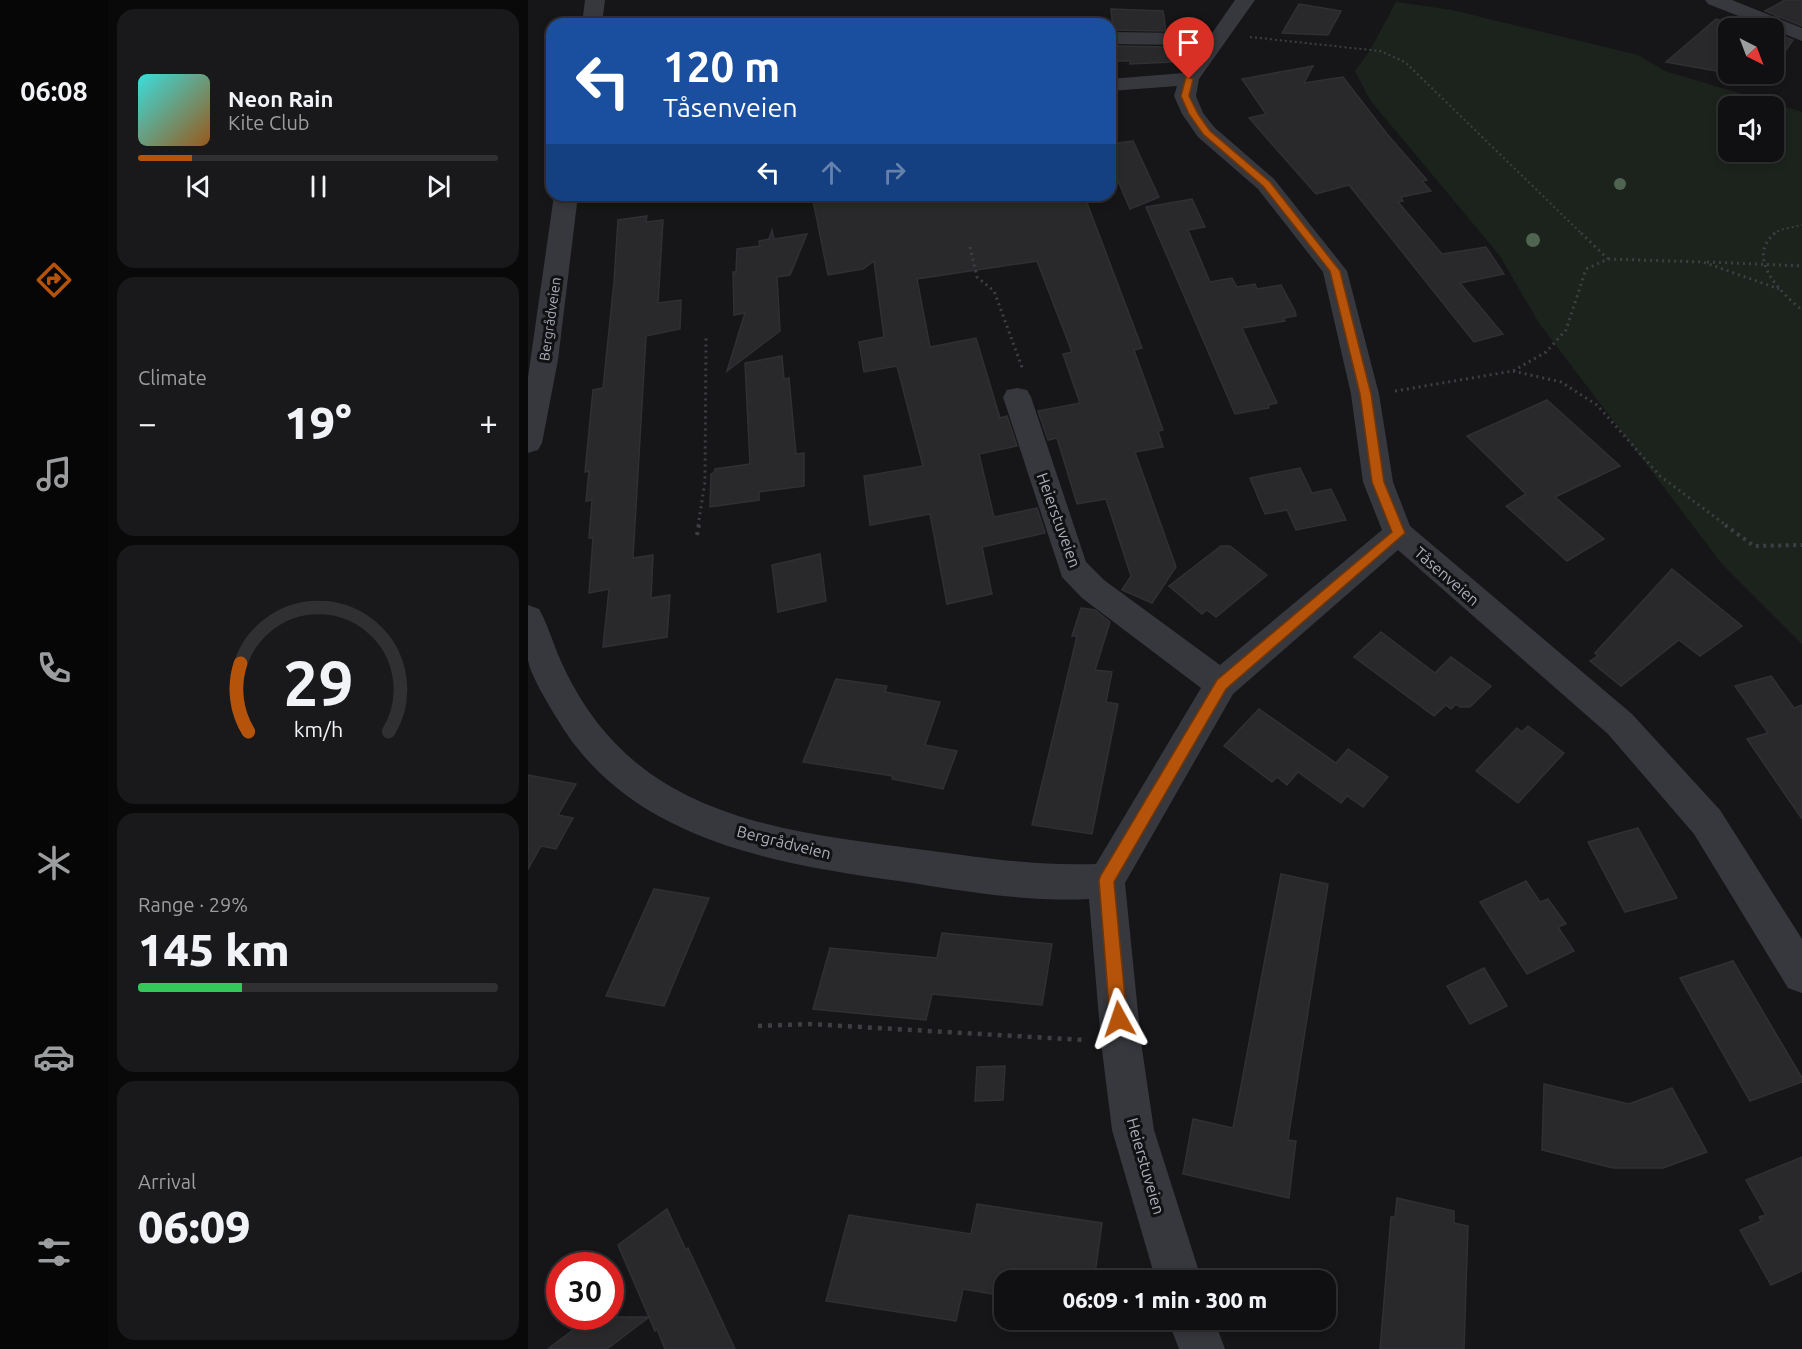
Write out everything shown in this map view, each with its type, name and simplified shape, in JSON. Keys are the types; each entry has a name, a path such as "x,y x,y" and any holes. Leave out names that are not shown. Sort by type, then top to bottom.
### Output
{"street":[{"path":"593,18 596,0"},
{"path":"1116,85 1189,79 1245,0"},
{"path":"1715,0 1802,35"},
{"path":"1116,38 1218,40"},
{"name":"Tåsenveien","path":"1189,79 1185,96 1193,114 1206,132 1266,184 1335,271 1365,394 1378,482 1398,533 1620,724 1707,822 1802,974"},
{"name":"Bergrådveien","path":"528,442 545,360 565,201"},
{"name":"Heierstuveien","path":"1017,397 1073,568 1093,590 1221,684"},
{"path":"1106,880 1221,684 1398,533"},
{"name":"Bergrådveien","path":"528,618 538,646 573,718 617,769 670,806 751,837 851,857 1035,883 1106,880"},
{"name":"Heierstuveien","path":"1106,880 1121,1042 1133,1130 1176,1270"},
{"path":"1195,1330 1202,1349"}],"path":[{"path":"1218,40 1380,51 1405,62 1608,259"},
{"path":"1802,225 1773,233 1764,245 1763,264 1779,289 1802,310"},
{"path":"970,247 977,276 994,291 1027,380 1017,397"},
{"path":"1365,394 1416,389 1513,371 1546,352 1566,330 1586,269 1608,259 1802,266"},
{"path":"1703,262 1779,289"},
{"path":"697,535 705,482 706,337"},
{"path":"1513,371 1562,382 1597,405 1660,476 1754,546 1802,545"},
{"path":"758,1026 809,1024 1121,1042"}],"shaded area":[{"path":"1396,2 1452,10 1638,55 1665,71 1749,96 1718,96 1718,162 1784,162 1784,107 1802,112 1802,644 1722,564 1539,323 1500,256 1370,100 1355,71 1369,52"}],"building":[{"path":"1785,0 1802,0 1802,26 1784,18 1765,11"},
{"path":"1299,4 1341,11 1328,35 1282,33"},
{"path":"1111,9 1163,11 1166,31 1116,30 1116,18 1112,18"},
{"path":"1716,19 1718,20 1718,71 1666,62"},
{"path":"1784,36 1793,40 1784,50"},
{"path":"1116,46 1169,47 1172,62 1130,64 1130,61 1117,61"},
{"path":"1313,66 1304,83 1343,77 1387,134 1427,180 1422,181 1431,191 1401,197 1403,201 1398,202 1442,254 1486,247 1504,274 1460,283 1503,334 1474,342 1349,185 1316,194 1249,118 1266,114 1242,79"},
{"path":"1133,141 1159,197 1130,209 1116,176 1116,143"},
{"path":"1192,199 1205,227 1188,230 1210,282 1232,278 1237,287 1255,284 1257,289 1281,285 1295,311 1296,316 1283,318 1285,321 1242,328 1277,403 1268,405 1269,408 1235,414 1146,207"},
{"path":"813,201 1086,201 1142,348 1134,350 1163,430 1158,431 1163,447 1135,452 1176,567 1152,603 1122,590 1131,576 1106,499 1077,504 1057,438 1048,440 1038,411 1080,403 1063,354 1072,352 1037,261 917,279 930,347 976,338 1000,418 1007,416 1017,446 979,454 994,517 1037,508 1045,533 982,547 992,594 947,604 930,514 870,525 864,476 923,466 897,366 864,372 859,342 884,337 874,261 863,269 828,275"},
{"path":"647,216 646,222 663,220 658,303 681,300 680,329 646,336 633,558 653,555 651,598 670,595 667,637 603,647 609,589 589,593 593,538 589,538 592,500 586,501 589,471 585,472 593,390 603,388 618,220"},
{"path":"772,230 774,239 807,234 790,275 777,277 780,331 727,371 745,313 734,315 733,272 736,272 737,249 760,246 759,241 769,239"},
{"path":"782,356 784,379 789,378 796,454 804,453 804,486 759,492 759,500 710,507 711,474 715,469 750,464 745,363"},
{"path":"1547,400 1620,466 1555,497 1604,539 1567,561 1506,506 1526,494 1467,436"},
{"path":"1300,468 1312,493 1331,489 1346,520 1296,530 1287,510 1265,514 1250,478"},
{"path":"1221,546 1230,546 1267,575 1216,617 1207,610 1202,614 1169,586"},
{"path":"820,554 826,601 778,612 772,565"},
{"path":"1672,569 1742,626 1700,656 1679,640 1621,686 1590,661 1598,656 1595,653"},
{"path":"1081,608 1095,610 1110,622 1095,670 1112,672 1106,702 1118,704 1092,834 1032,825 1077,636 1072,636"},
{"path":"1381,632 1435,673 1451,657 1491,686 1470,707 1460,707 1456,704 1451,709 1446,705 1434,716 1354,657"},
{"path":"1771,676 1794,708 1802,705 1802,819 1747,739 1768,733 1735,686"},
{"path":"836,679 887,686 885,692 940,702 925,745 957,751 943,789 892,779 893,776 803,762"},
{"path":"1259,709 1336,763 1348,749 1388,777 1363,807 1347,796 1341,803 1298,772 1287,785 1277,777 1272,782 1224,746"},
{"path":"1528,726 1564,753 1518,803 1476,771 1517,728 1522,732"},
{"path":"528,775 576,784 558,815 573,818 556,849 541,846 528,869"},
{"path":"1638,828 1677,898 1625,912 1588,842"},
{"path":"1281,874 1328,884 1288,1140 1296,1141 1289,1198 1183,1174 1193,1119 1233,1128"},
{"path":"1526,881 1540,902 1548,899 1566,924 1558,927 1574,951 1527,974 1480,902"},
{"path":"654,889 709,898 664,1006 606,996"},
{"path":"942,933 1052,944 1042,1005 932,994 926,1020 813,1009 830,948 937,958"},
{"path":"1733,961 1802,1078 1802,1082 1750,1101 1680,978"},
{"path":"1484,968 1507,1006 1470,1024 1447,986"},
{"path":"1005,1066 1003,1100 975,1101 977,1067"},
{"path":"1544,1084 1629,1104 1672,1088 1707,1152 1663,1168 1613,1168 1542,1150"},
{"path":"1802,1157 1802,1271 1771,1285 1740,1230 1761,1221 1759,1217 1766,1215 1746,1180"},
{"path":"1397,1198 1454,1211 1454,1223 1468,1226 1464,1349 1380,1349 1391,1217 1395,1217"},
{"path":"977,1204 1102,1223 1096,1270 994,1270 994,1294 963,1289 956,1321 826,1301 849,1215 971,1234"},
{"path":"667,1209 686,1250 688,1248 735,1349 665,1349 624,1259 624,1252 621,1252 618,1245"},
{"path":"624,1317 649,1317 607,1349 548,1349 573,1330 624,1330"}],"route":[{"path":"1119,1019 1106,880 1221,684 1398,533 1378,482 1365,394 1335,271 1266,184 1206,132 1193,114 1185,96 1189,79"}]}
